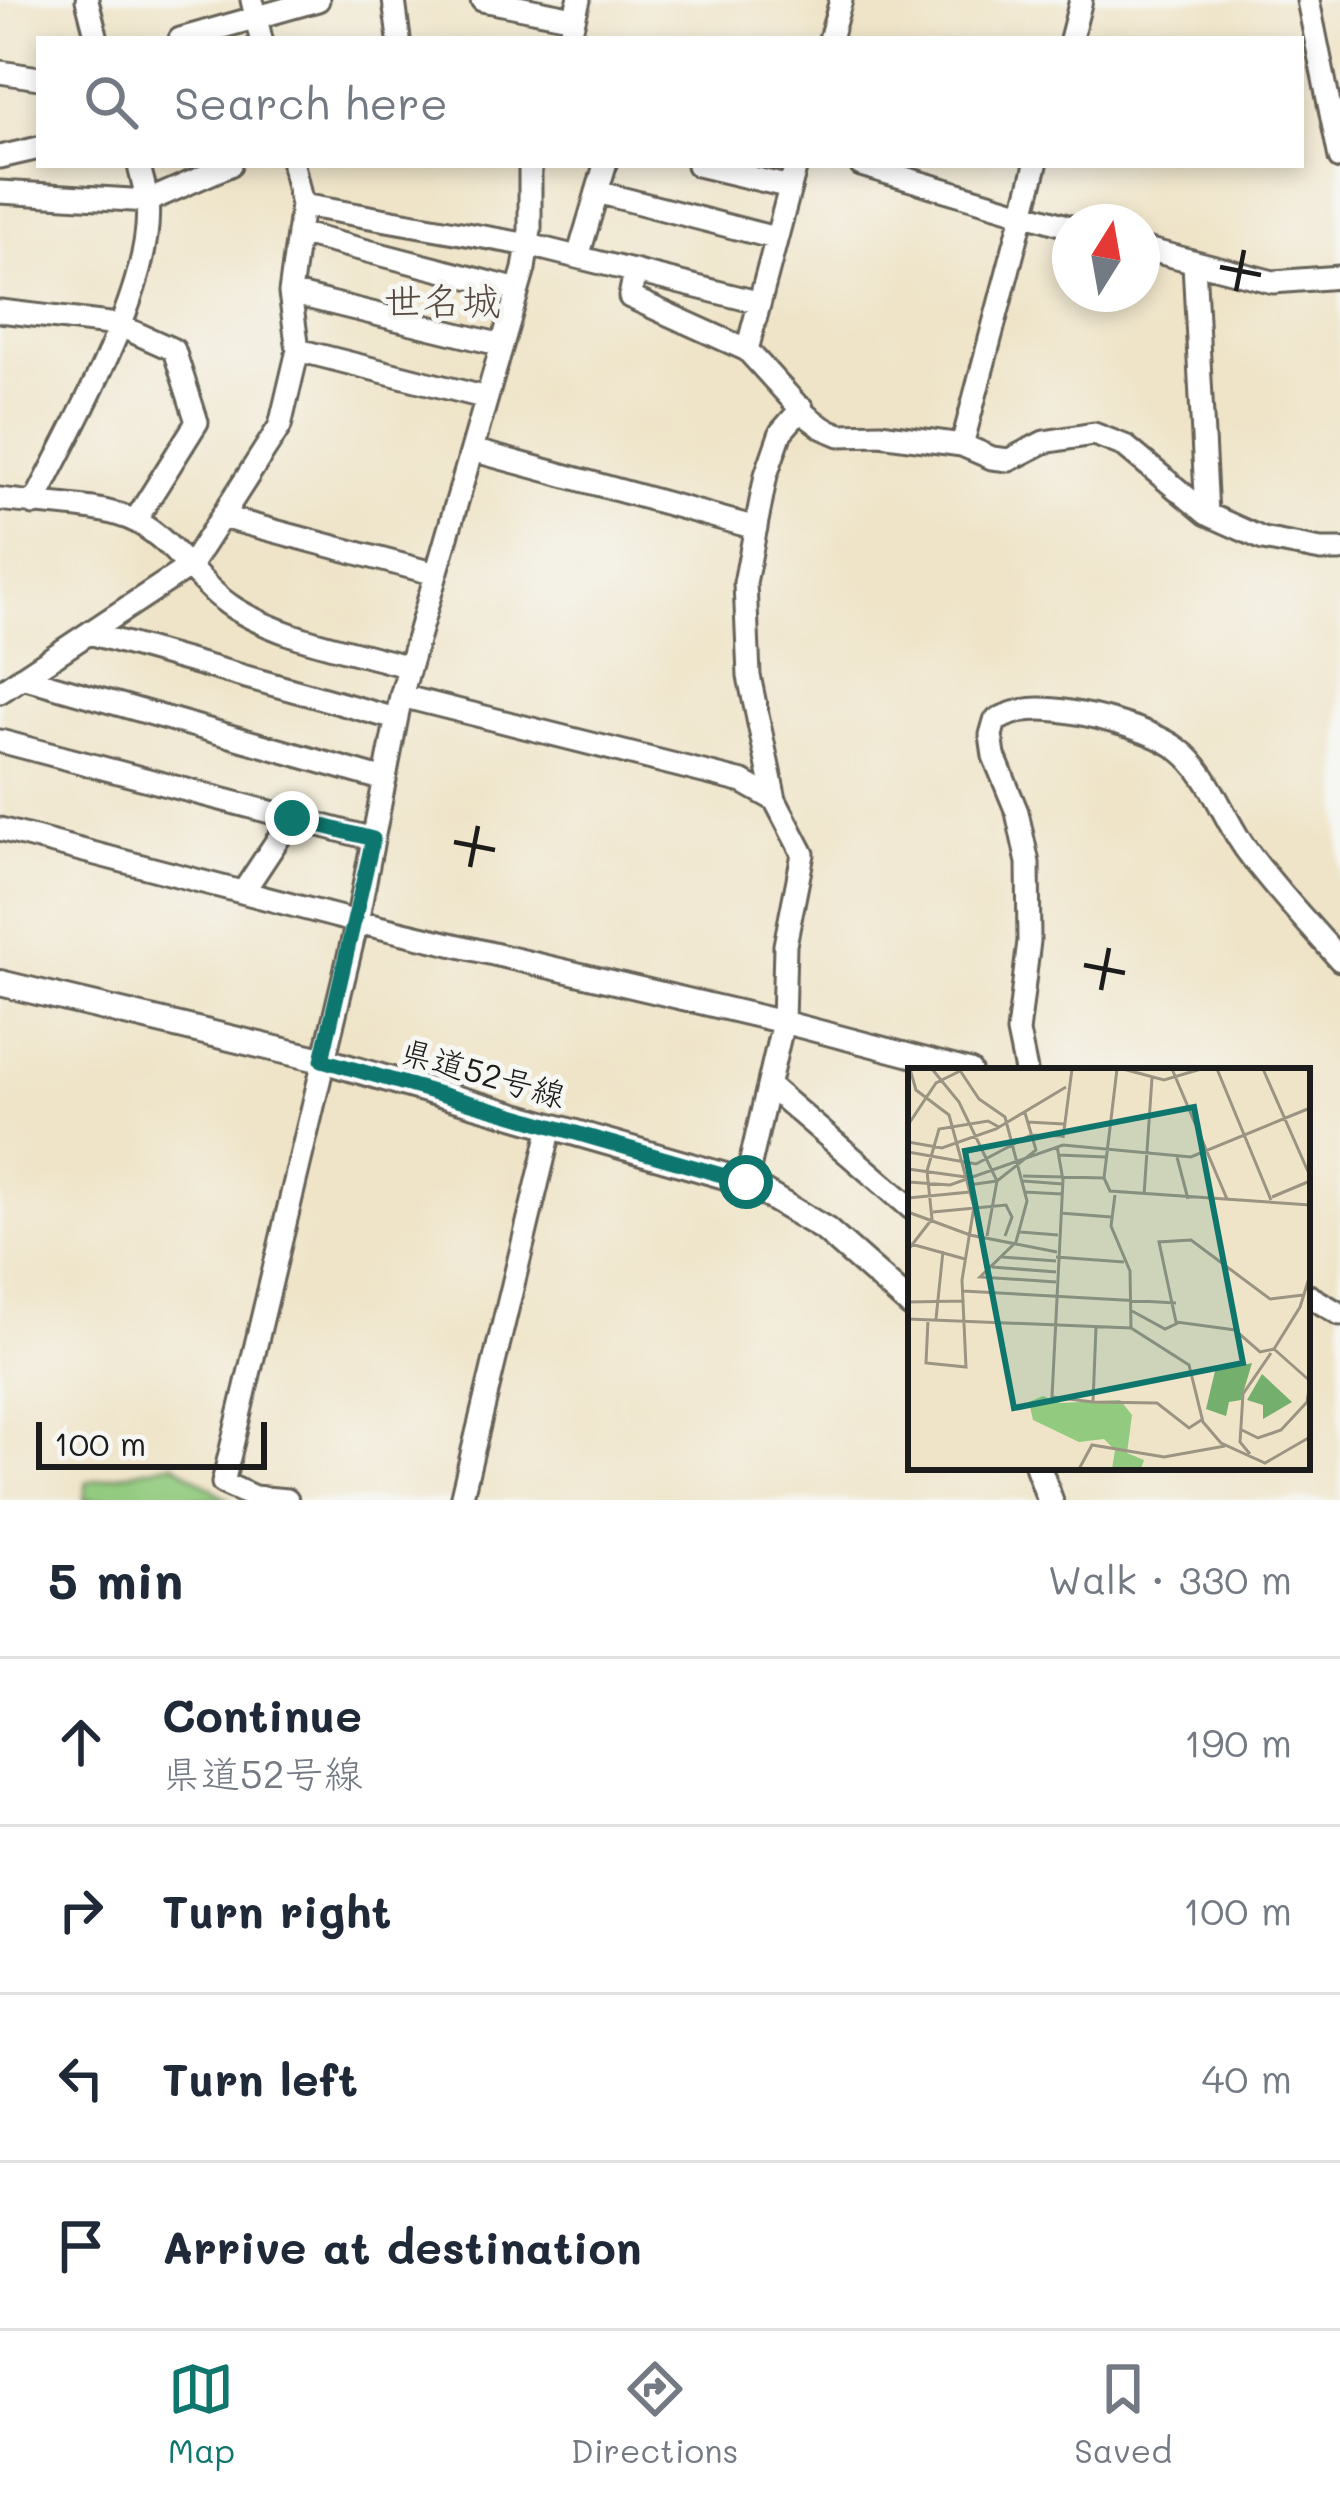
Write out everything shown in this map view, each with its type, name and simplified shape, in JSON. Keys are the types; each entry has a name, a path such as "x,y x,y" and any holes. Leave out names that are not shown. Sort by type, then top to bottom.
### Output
{"main road":[{"name":"県道52号線","path":"0,983 322,1060 746,1182 826,1230 908,1302"},
{"path":"1039,1470 1050,1500"}],"street":[{"path":"86,0 96,36"},
{"path":"187,36 253,8 318,0"},
{"path":"394,0 399,36"},
{"path":"482,0 574,19"},
{"path":"831,36 841,0"},
{"path":"1071,36 1081,0"},
{"path":"1308,0 1340,158"},
{"path":"0,71 36,78"},
{"path":"0,157 36,149"},
{"path":"34,505 136,283 148,201 140,168"},
{"path":"0,192 148,201 223,168"},
{"path":"0,692 190,566 280,426 298,350 290,293 302,205 294,168"},
{"path":"287,1500 254,1497 223,1483 357,922 401,696 529,245 530,168"},
{"path":"578,257 604,168"},
{"path":"724,168 793,176 747,350"},
{"path":"871,168 1052,221"},
{"path":"962,445 1035,168"},
{"path":"597,192 775,238"},
{"path":"302,205 529,245 758,302"},
{"path":"298,233 518,290"},
{"path":"1160,253 1273,282 1340,278"},
{"path":"1194,263 1207,514"},
{"path":"635,272 630,297 747,350 823,428 840,435 880,434 962,445 1009,460 1044,442 1094,434 1125,446 1207,514 1263,539 1340,550"},
{"path":"290,293 502,345"},
{"path":"0,311 118,325 174,350 197,422 135,521"},
{"path":"298,350 487,398"},
{"path":"746,1182 783,1022 785,945 803,854 775,800 745,638 746,583 766,475 781,432 802,408"},
{"path":"472,450 756,528"},
{"path":"0,499 135,521 231,606 267,625 409,668"},
{"path":"221,517 436,574"},
{"path":"88,633 396,719"},
{"path":"22,677 385,781"},
{"path":"401,696 743,782 775,800"},
{"path":"1025,1068 1018,1032 1029,941 1028,862 991,735 995,721 1008,715 1037,708 1089,716 1150,732 1180,751 1203,774 1246,850 1340,960"},
{"path":"0,741 373,839"},
{"path":"243,892 292,818"},
{"path":"0,829 357,922 959,1068"},
{"path":"769,1086 908,1205"},
{"path":"461,1500 551,1127"},
{"path":"1310,1296 1340,1313"}],"green space":[{"path":"173,1463 229,1500 84,1500 87,1482"}],"district":[{"name":"世名城","path":"442,301"}],"route":[{"path":"292,818 373,839 322,1060 746,1182"}]}
